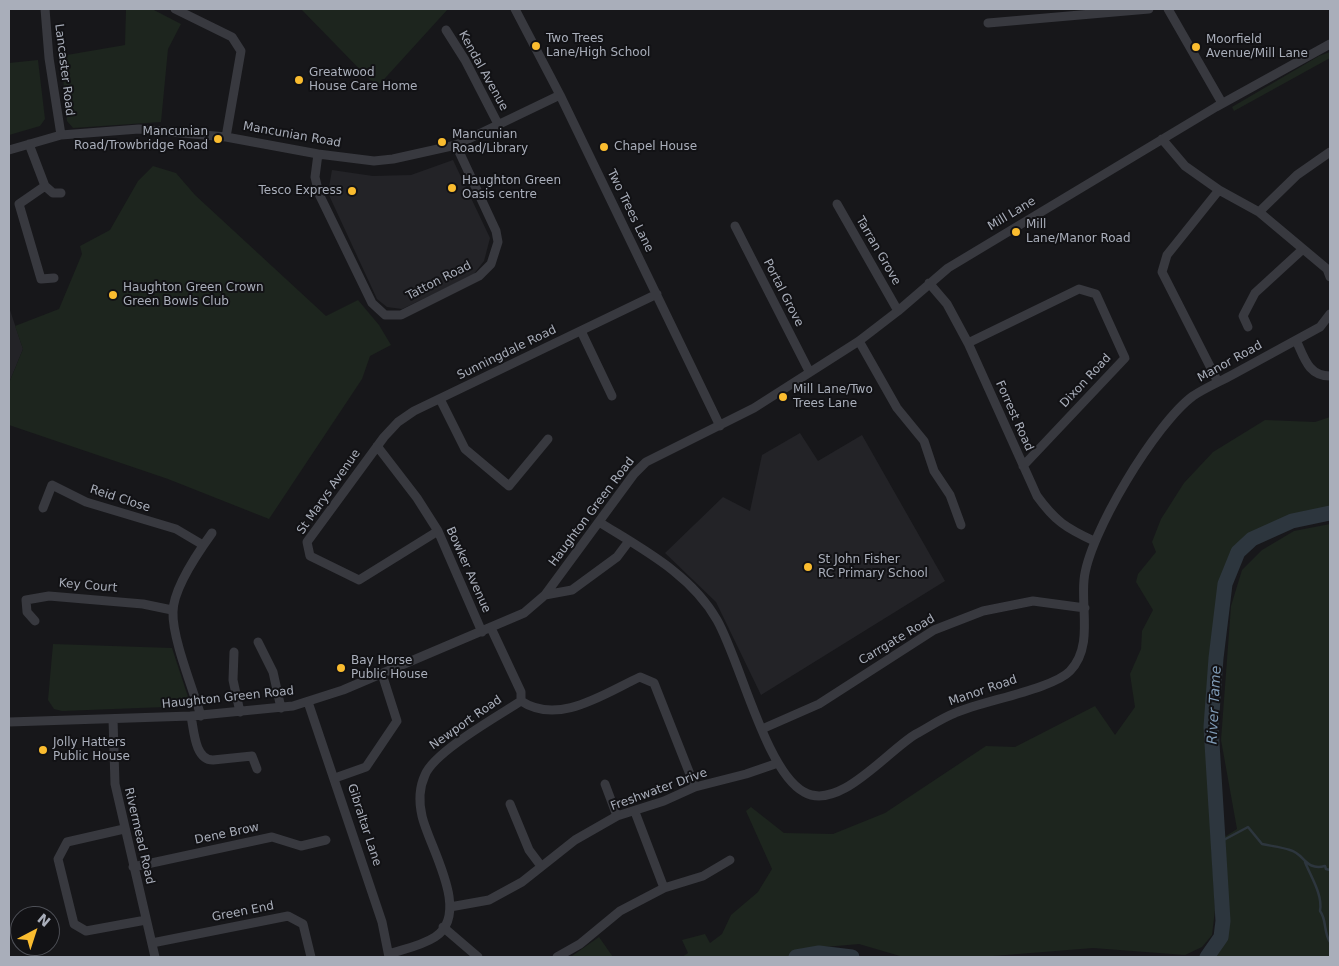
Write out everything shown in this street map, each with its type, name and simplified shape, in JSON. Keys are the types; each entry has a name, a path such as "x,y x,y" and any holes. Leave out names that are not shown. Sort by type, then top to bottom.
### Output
{"street":[{"name":"Lancaster Road","path":"45,9 49,58 61,135"},
{"name":"Two Trees Lane","path":"515,9 560,95 720,426"},
{"path":"988,23 1149,9"},
{"path":"1168,9 1222,103"},
{"path":"179,10 232,37 241,51 226,136"},
{"name":"Kendal Avenue","path":"446,30 460,52 498,124"},
{"name":"Mill Lane","path":"720,426 754,408 859,341 898,311 948,268 1162,138 1330,44"},
{"name":"Mancunian Road","path":"9,150 61,135 139,129 226,136 318,154 374,161 419,155 456,145 560,95"},
{"path":"1162,138 1185,166 1219,190 1259,212 1327,269 1330,276"},
{"path":"29,144 45,186 53,194 61,193"},
{"name":"Tatton Road","path":"318,154 315,177 319,194 372,304 385,315 401,315 479,276 491,264 498,242 496,231 456,145"},
{"path":"1259,212 1297,175 1330,152"},
{"path":"45,186 19,204 41,278 54,278"},
{"path":"1218,382 1162,272 1167,255 1219,190"},
{"name":"Tarran Grove","path":"837,204 898,311"},
{"name":"Portal Grove","path":"734,226 810,371"},
{"path":"1248,327 1243,316 1255,293 1303,249"},
{"name":"Forrest Road","path":"929,284 948,304 968,343 1037,496 1053,517 1073,531 1094,541"},
{"name":"Dixon Road","path":"968,343 1080,289 1096,294 1100,302 1124,358 1023,466"},
{"name":"Sunningdale Road","path":"377,446 398,422 440,399 657,294"},
{"name":"Manor Road","path":"599,522 672,568 699,596 717,620 762,728 778,763 792,785 817,797 838,793 908,739 954,713 1049,684 1069,672 1083,649 1084,580 1094,541 1110,510 1164,423 1193,396 1320,327 1330,314"},
{"path":"581,331 612,396"},
{"path":"1296,340 1309,368 1317,374 1330,376"},
{"path":"859,341 897,408 924,440 934,471 950,495 961,525"},
{"path":"440,399 465,449 509,486 548,439"},
{"name":"Haughton Green Road","path":"9,722 201,716 281,708 308,702 382,674 524,613 545,595 634,474 646,462 720,426"},
{"name":"Bowker Avenue","path":"377,446 417,498 438,531 487,630"},
{"name":"St Marys Avenue","path":"377,446 307,542 310,556 359,580 438,531"},
{"name":"Reid Close","path":"43,508 52,485 86,502 176,529 203,545"},
{"path":"201,716 180,651 172,610 186,575 212,533"},
{"path":"545,595 572,590 617,557 629,541"},
{"name":"Key Court","path":"35,621 27,612 26,600 44,596 143,604 172,610"},
{"name":"Carrgate Road","path":"762,728 819,704 934,630 983,611 1033,601 1085,608"},
{"name":"Newport Road","path":"450,908 451,898 422,817 420,797 425,775 435,759 521,701 521,692 487,630"},
{"path":"258,642 273,672 281,708"},
{"path":"234,652 233,680 240,712"},
{"path":"335,778 366,767 397,721 382,674"},
{"path":"521,701 533,709 548,711 574,707 640,677 654,683 695,787"},
{"name":"Gibraltar Lane","path":"308,702 382,922 389,956"},
{"path":"190,716 201,756 207,760 252,756 257,769"},
{"name":"Rivermead Road","path":"113,719 115,784 155,957"},
{"name":"Freshwater Drive","path":"450,908 489,900 522,882 574,840 617,816 635,812 695,787 746,774 778,763"},
{"path":"605,784 617,816"},
{"path":"510,804 529,850 540,866"},
{"path":"635,812 664,888"},
{"path":"124,829 67,842 58,859 60,868 74,924 86,932 146,920"},
{"name":"Dene Brow","path":"133,867 272,837 301,846 326,840"},
{"path":"557,957 580,944 620,911 664,888 703,876 730,860"},
{"path":"389,956 437,936 449,917 450,908"},
{"name":"Green End","path":"152,943 288,916 303,924 311,957"},
{"path":"442,927 478,957"}],"shaded area":[{"path":"126,9 152,9 181,24 168,49 161,122 73,128 67,121 61,56 125,45"},
{"path":"301,9 448,9 377,87"},
{"path":"1330,52 1330,58 1234,111 1232,107 1319,56"},
{"path":"38,60 45,119 40,126 9,135 9,63"},
{"path":"453,160 490,238 484,261 473,275 402,309 387,307 377,299 328,193 332,170 373,176 411,175"},
{"path":"153,166 176,173 195,195 326,316 358,300 379,325 391,345 370,356 362,379 269,519 168,479 9,425 9,383 23,349 15,326 59,309 82,254 80,246 110,230 138,181"},
{"path":"9,307 23,349 9,383"},
{"path":"1330,417 1330,513 1283,524 1250,540 1242,547 1232,564 1225,588 1215,652 1212,717 1213,765 1207,764 1215,910 1212,935 1202,947 1185,955 1093,948 981,957 900,956 859,944 801,949 801,955 796,957 682,957 688,953 682,940 705,934 710,943 722,934 731,915 758,892 772,869 746,811 751,807 784,833 833,834 885,813 986,746 1015,747 1095,706 1115,735 1135,707 1130,674 1141,649 1142,631 1153,610 1136,582 1138,574 1156,552 1152,542 1161,519 1184,483 1213,452 1265,420 1315,422"},
{"name":"St John Fisher RC Primary School","path":"800,433 818,461 862,435 945,581 761,695 716,602 665,553 723,497 750,511 762,455"},
{"path":"1330,524 1330,957 1207,957 1221,937 1223,921 1218,841 1237,829 1221,740 1231,606 1242,570 1262,550 1294,531"},
{"path":"53,644 172,648 191,706 62,711 54,709 48,700"},
{"path":"599,937 613,957 572,956"},
{"path":"819,953 852,957 812,957 810,954"}],"waterway":[{"name":"River Tame","path":"1207,957 1221,937 1223,921 1211,727 1216,658 1225,584 1238,552 1252,539 1292,521 1330,513"},
{"path":"1218,843 1248,827 1262,844 1290,850 1309,864 1318,867 1325,866 1326,869 1330,870"},
{"path":"1305,862 1318,892 1320,911 1324,918 1326,934 1330,942"},
{"name":"River Tame","path":"796,957 819,953 852,957"}],"place":[{"name":"Two Trees Lane/High School","path":"536,46"},
{"name":"Moorfield Avenue/Mill Lane","path":"1196,47"},
{"name":"Greatwood House Care Home","path":"299,80"},
{"name":"Mancunian Road/Trowbridge Road","path":"218,139"},
{"name":"Mancunian Road/Library","path":"442,142"},
{"name":"Chapel House","path":"604,147"},
{"name":"Haughton Green Oasis centre","path":"452,188"},
{"name":"Tesco Express","path":"352,191"},
{"name":"Mill Lane/Manor Road","path":"1016,232"},
{"name":"Haughton Green Crown Green Bowls Club","path":"113,295"},
{"name":"Mill Lane/Two Trees Lane","path":"783,397"},
{"name":"St John Fisher RC Primary School","path":"808,567"},
{"name":"Bay Horse Public House","path":"341,668"},
{"name":"Jolly Hatters Public House","path":"43,750"}]}
